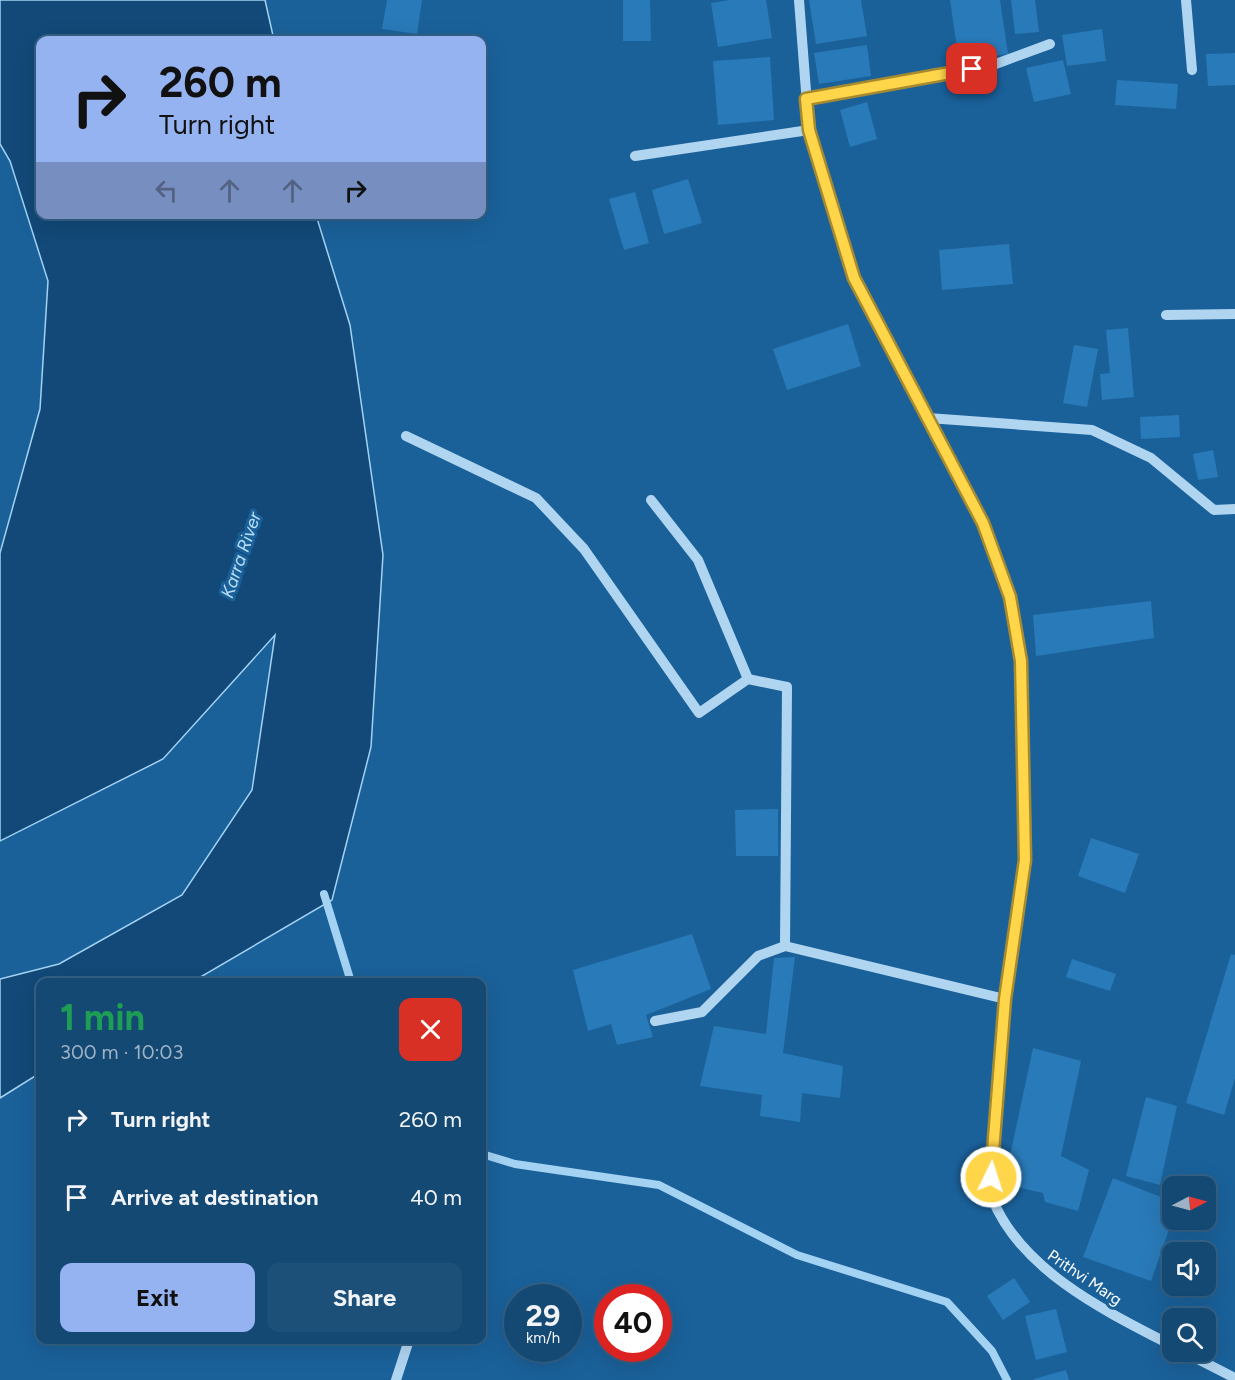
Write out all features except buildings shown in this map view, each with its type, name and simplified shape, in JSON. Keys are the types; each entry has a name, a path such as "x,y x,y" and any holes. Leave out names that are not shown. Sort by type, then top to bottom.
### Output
{"street":[{"name":"Prithvi Marg","path":"799,0 809,130 854,278 983,523 1010,597 1021,661 1025,860 1005,999 991,1177 992,1198 1000,1220 1031,1259 1110,1314 1162,1340"},
{"path":"1186,0 1192,70"},
{"path":"806,99 993,65 1050,44"},
{"path":"635,156 809,130"},
{"path":"1166,315 1235,314"},
{"path":"928,418 1092,430 1150,458 1214,510 1235,509"},
{"path":"406,436 536,498 584,549 699,713 748,679 787,687 785,946"},
{"path":"651,500 698,560 748,679"},
{"path":"655,1021 702,1012 758,956 785,946 1005,999"},
{"path":"396,1380 408,1344"},
{"path":"1204,1362 1235,1378"}],"water":[{"name":"Karra River","path":"0,0 265,0 273,36 36,36 36,219 317,219 350,325 383,555 371,747 332,900 199,978 36,978 36,1076 0,1098 0,979 59,964 182,895 252,790 275,635 163,759 0,841 0,553 40,409 48,281 10,161 0,144"}],"waterway":[{"path":"324,894 350,978"},
{"path":"486,1155 515,1164 659,1185 797,1255 947,1302 992,1351 1007,1380"}],"route":[{"path":"972,69 806,99 809,130 854,278 983,523 1010,597 1021,661 1025,860 1005,999 991,1177"}]}
